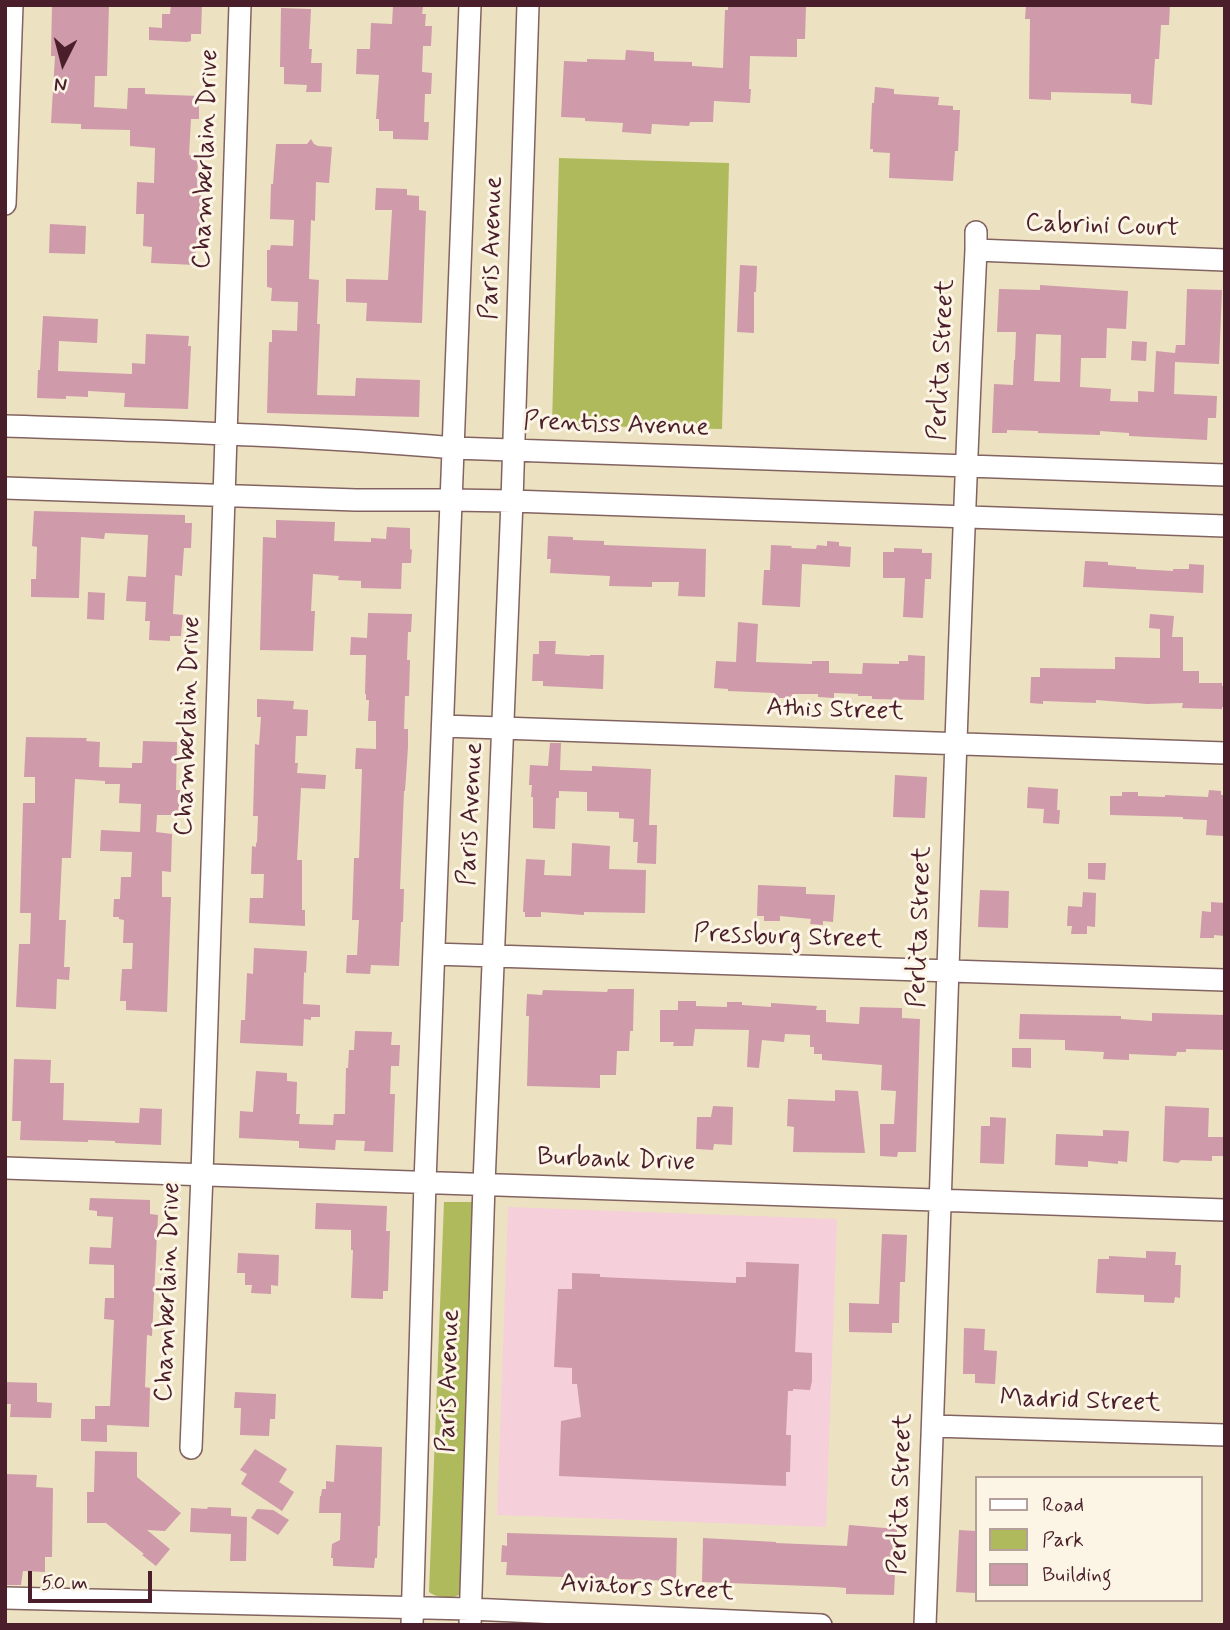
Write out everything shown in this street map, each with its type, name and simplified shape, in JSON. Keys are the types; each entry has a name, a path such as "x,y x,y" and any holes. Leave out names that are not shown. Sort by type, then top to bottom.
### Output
{"street":[{"path":"5,204 12,5"},
{"name":"Chamberlain Drive","path":"191,1448 240,5"},
{"name":"Paris Avenue","path":"413,1616 425,1182 470,5"},
{"name":"Paris Avenue","path":"470,1617 528,5"},
{"name":"Cabrini Court","path":"976,241 1225,260"},
{"name":"Perlita Street","path":"925,1625 955,743 976,241"},
{"name":"Prentiss Avenue","path":"5,426 355,439 454,448 1225,475"},
{"path":"5,488 356,500 512,501 1225,526"},
{"name":"Athis Street","path":"443,726 1225,753"},
{"name":"Pressburg Street","path":"434,954 1225,980"},
{"name":"Burbank Drive","path":"5,1168 1225,1210"},
{"name":"Madrid Street","path":"933,1426 1225,1435"},
{"name":"Aviators Street","path":"5,1598 413,1616 821,1625"}],"shaded area":[{"path":"508,1207 837,1219 826,1527 497,1515"}],"green space":[{"path":"559,158 729,163 722,429 552,425"},
{"path":"444,1202 475,1202 462,1593 450,1597 429,1592"}],"building":[{"path":"52,5 109,5 107,76 95,76 94,107 127,109 128,88 145,88 145,94 199,96 199,119 191,119 189,155 198,155 197,182 201,182 200,243 196,243 195,265 151,263 152,247 143,246 144,214 136,214 137,182 154,183 155,148 130,146 130,130 81,129 81,124 51,123 55,56 51,56"},
{"path":"171,5 202,5 201,34 191,34 191,41 187,42 149,40 149,27 162,28 162,14 170,14"},
{"path":"728,5 806,5 805,39 797,39 797,57 750,56 750,103 714,101 713,122 690,122 689,126 652,124 651,134 622,132 623,123 561,117 564,61 625,60 626,50 654,52 654,61 692,62 692,66 723,68 725,10 728,10"},
{"path":"1026,5 1170,5 1169,25 1161,25 1159,59 1155,59 1152,105 1131,103 1131,94 1051,92 1051,100 1029,99 1030,19 1025,19"},
{"path":"393,6 423,7 422,14 426,14 425,26 432,26 431,46 423,46 422,72 432,73 431,94 425,94 424,122 429,122 428,140 393,139 393,131 379,131 379,119 376,119 379,75 356,74 357,49 370,49 371,23 392,24"},
{"path":"281,8 311,9 309,49 312,49 311,63 322,63 321,92 306,92 307,85 284,84 284,67 280,67"},
{"path":"875,87 894,89 894,94 939,97 938,105 953,106 953,110 960,110 953,181 889,178 890,153 873,152 873,149 870,149"},
{"path":"311,139 318,146 332,147 329,183 316,182 315,221 311,220 309,279 319,280 317,395 355,396 356,378 420,380 419,417 267,413 269,342 272,342 272,330 297,331 298,302 271,301 272,288 267,287 267,250 270,250 271,245 293,246 294,220 270,219 276,144 307,144"},
{"path":"376,188 407,189 407,195 419,196 419,210 426,211 422,323 366,321 367,303 346,302 346,279 388,280 392,210 375,210"},
{"path":"50,224 86,226 85,254 49,253"},
{"path":"740,265 757,266 754,333 737,332"},
{"path":"1040,285 1128,291 1126,329 1107,328 1106,358 1081,358 1080,387 1111,389 1110,401 1138,402 1138,391 1154,392 1156,351 1175,353 1176,345 1185,345 1187,289 1222,290 1219,364 1175,362 1174,394 1217,396 1216,418 1208,418 1207,440 1129,436 1129,433 1100,431 1100,435 1007,430 1007,433 992,433 994,384 1013,385 1015,360 1016,332 997,332 999,289 1040,290","holes":["1036,334 1061,335 1060,382 1034,381"]},
{"path":"43,316 98,319 97,343 59,341 58,371 132,374 132,363 145,364 146,334 189,336 188,346 191,346 188,409 124,407 125,393 88,391 88,397 37,398"},
{"path":"1132,341 1147,342 1146,361 1131,360"},
{"path":"34,511 185,515 185,523 192,523 191,548 184,548 182,576 175,575 173,614 183,615 181,636 170,636 170,641 149,640 150,621 145,621 146,602 126,601 128,576 146,577 148,535 105,533 104,539 81,537 79,598 31,597 31,579 36,579 37,547 32,546"},
{"path":"276,520 335,522 334,541 371,542 371,538 386,539 387,527 410,528 411,563 402,563 401,589 361,588 361,581 338,580 339,576 313,574 313,651 260,650 263,537 276,538"},
{"path":"548,536 604,541 604,545 706,549 705,597 678,596 679,582 652,582 652,587 609,586 610,576 550,573 551,559 547,559"},
{"path":"827,541 851,547 850,567 802,564 800,607 762,605 764,570 770,570 771,545 816,549 817,545 827,546"},
{"path":"894,548 922,549 922,553 932,553 931,579 925,579 923,618 903,617 905,578 883,578 883,552 894,552"},
{"path":"1085,561 1108,562 1108,565 1136,569 1173,571 1189,569 1189,564 1204,565 1203,593 1083,587"},
{"path":"88,592 105,593 104,620 87,619"},
{"path":"368,613 412,614 411,632 408,632 409,696 405,696 404,729 408,729 408,747 400,889 404,889 403,922 399,966 371,965 370,974 346,973 347,955 357,955 359,920 352,920 354,858 359,858 362,769 355,769 356,748 376,749 376,721 368,721 369,700 366,700 365,694 366,655 350,655 351,637 367,638"},
{"path":"1150,614 1174,616 1172,637 1183,637 1183,671 1199,671 1199,683 1222,683 1222,686 1225,686 1225,707 1182,708 1183,703 1147,704 1096,700 1096,703 1030,703 1031,677 1040,677 1040,668 1115,669 1115,657 1160,658 1160,629 1149,628"},
{"path":"738,622 758,624 756,662 812,664 812,661 829,661 829,673 862,674 863,663 899,664 899,661 908,661 908,655 925,656 924,700 872,699 872,696 834,693 834,698 818,697 818,694 792,694 792,698 775,698 775,693 714,688 716,661 736,662"},
{"path":"539,641 556,641 555,654 604,655 603,689 543,686 543,681 532,681 533,654 539,654"},
{"path":"257,699 294,701 293,709 308,710 307,736 296,736 297,773 326,775 325,789 301,788 297,860 302,860 302,910 305,910 305,926 249,923 250,898 263,898 264,874 251,874 252,846 256,847 257,843 258,816 253,816 255,744 259,745 261,717 257,717"},
{"path":"26,737 87,738 86,741 100,742 99,767 132,768 132,763 142,763 143,741 177,742 176,790 180,790 179,815 157,815 156,832 172,834 171,872 162,871 162,897 171,897 167,1012 126,1010 126,1001 120,1001 122,969 132,969 133,943 123,943 124,920 113,917 114,899 120,899 121,877 131,877 132,852 100,851 101,830 140,832 141,804 119,803 120,784 75,779 71,858 62,858 59,920 66,920 64,967 70,967 69,980 57,979 56,1009 16,1007 19,944 30,944 31,913 20,913 23,803 35,803 35,777 24,777"},
{"path":"550,743 561,743 560,770 592,771 592,766 651,769 649,825 657,825 656,864 637,863 638,842 633,842 634,819 619,818 619,812 587,811 587,792 559,791 559,798 556,798 555,829 533,828 530,765 548,766"},
{"path":"895,775 927,777 925,818 893,817"},
{"path":"1028,787 1058,789 1059,824 1043,823 1044,809 1027,808"},
{"path":"1209,790 1221,791 1221,795 1225,795 1225,836 1206,835 1207,820 1110,815 1110,796 1122,796 1122,792 1138,792 1138,796 1208,797"},
{"path":"572,843 610,846 609,869 646,870 645,913 584,912 584,915 541,912 541,917 525,917 526,859 545,860 544,875 571,876"},
{"path":"1088,863 1106,863 1105,880 1088,879"},
{"path":"758,885 806,887 806,894 835,895 833,922 823,921 823,925 810,924 811,919 780,916 780,921 764,921 764,916 757,916"},
{"path":"980,890 1009,891 1008,928 978,927"},
{"path":"1083,892 1096,893 1095,927 1087,926 1087,934 1071,934 1072,926 1067,926 1068,906 1082,907"},
{"path":"1211,902 1225,903 1225,936 1200,938 1202,911 1211,912"},
{"path":"254,948 307,951 303,1004 320,1005 320,1017 304,1019 303,1046 240,1043 241,1020 245,1020 247,973 253,974"},
{"path":"608,989 634,989 633,1031 630,1031 629,1051 617,1051 616,1075 600,1075 600,1088 527,1086 527,994 542,995 543,990 607,992"},
{"path":"678,1001 696,1001 696,1006 727,1007 727,1002 742,1002 742,1005 771,1007 771,1003 817,1006 816,1010 826,1010 826,1022 859,1024 860,1007 902,1008 902,1018 920,1019 916,1152 898,1152 897,1157 880,1156 880,1124 894,1124 896,1091 881,1090 882,1065 822,1060 822,1054 814,1054 814,1047 810,1047 810,1035 785,1034 784,1042 762,1040 759,1068 747,1067 749,1030 695,1029 693,1046 673,1046 674,1042 660,1042 660,1010 678,1010"},
{"path":"1152,1013 1225,1015 1225,1050 1186,1049 1186,1052 1177,1052 1176,1056 1129,1054 1129,1060 1103,1059 1104,1052 1065,1050 1065,1040 1019,1039 1020,1014 1121,1016 1121,1019 1152,1021"},
{"path":"355,1031 392,1032 391,1045 400,1045 399,1066 391,1066 390,1094 395,1094 393,1152 364,1151 365,1141 336,1140 335,1150 299,1148 299,1141 239,1138 240,1111 253,1112 256,1071 287,1073 287,1081 297,1082 296,1114 300,1114 299,1124 333,1125 334,1114 345,1114 346,1068 349,1050 354,1050"},
{"path":"1012,1048 1031,1048 1031,1068 1012,1067"},
{"path":"14,1059 51,1060 50,1083 64,1083 63,1120 139,1123 140,1108 162,1109 161,1145 88,1140 20,1140 21,1121 12,1121"},
{"path":"835,1090 858,1091 865,1153 793,1152 794,1127 787,1126 788,1099 835,1101"},
{"path":"713,1106 733,1107 732,1145 714,1144 713,1150 696,1149 697,1117 711,1117"},
{"path":"1165,1106 1209,1108 1208,1137 1225,1137 1225,1156 1212,1156 1212,1161 1163,1161"},
{"path":"990,1117 1006,1118 1004,1164 980,1163 981,1126 990,1126"},
{"path":"1103,1130 1129,1131 1127,1162 1118,1161 1118,1164 1088,1161 1088,1167 1055,1165 1056,1134 1103,1136"},
{"path":"90,1198 150,1200 150,1214 158,1215 152,1336 147,1335 145,1387 150,1388 149,1427 107,1425 107,1442 81,1441 81,1419 95,1419 95,1406 110,1406 114,1320 104,1319 105,1298 114,1298 114,1265 89,1264 90,1247 111,1248 113,1217 97,1216 97,1211 89,1210"},
{"path":"316,1203 387,1206 386,1231 390,1231 388,1291 383,1291 383,1299 351,1298 351,1230 315,1229"},
{"path":"882,1234 907,1235 905,1282 900,1282 899,1323 892,1323 892,1333 849,1332 849,1303 879,1304"},
{"path":"1146,1251 1176,1252 1175,1265 1181,1265 1180,1298 1175,1297 1174,1303 1144,1302 1144,1295 1096,1293 1098,1259 1109,1259 1109,1256 1146,1258"},
{"path":"238,1253 279,1255 278,1286 271,1285 271,1294 251,1293 252,1285 245,1285 245,1273 237,1273"},
{"path":"746,1262 799,1264 795,1352 812,1353 812,1381 810,1390 788,1391 786,1435 791,1435 790,1472 786,1472 786,1486 559,1476 561,1421 581,1417 577,1384 572,1384 572,1368 554,1367 558,1289 572,1289 572,1273 600,1274 600,1277 736,1283 736,1277 746,1277"},
{"path":"964,1328 985,1329 984,1350 997,1351 995,1384 975,1383 975,1374 963,1374"},
{"path":"5,1382 37,1383 37,1402 52,1403 51,1418 10,1417 11,1404 5,1404"},
{"path":"235,1392 276,1394 275,1419 270,1419 269,1436 240,1435 241,1408 234,1408"},
{"path":"336,1445 382,1447 380,1526 374,1568 333,1566 332,1544 340,1540 341,1513 319,1513 322,1489 326,1489 326,1481 334,1482"},
{"path":"255,1449 287,1469 279,1482 294,1492 282,1511 241,1484 247,1474 240,1470"},
{"path":"95,1451 137,1452 137,1477 181,1513 165,1531 147,1530 170,1549 156,1566 106,1523 87,1523 87,1492 94,1492"},
{"path":"5,1474 37,1475 36,1487 53,1488 52,1557 45,1557 45,1572 23,1571 21,1585 5,1585"},
{"path":"191,1508 231,1508 231,1516 247,1517 246,1561 230,1561 231,1534 190,1532"},
{"path":"257,1509 273,1510 289,1520 278,1535 251,1518"},
{"path":"849,1525 897,1529 894,1595 846,1594 846,1588 835,1587 702,1582 703,1538 847,1546"},
{"path":"959,1530 974,1531 974,1593 956,1592"},
{"path":"507,1533 677,1538 676,1581 506,1575 507,1562 501,1562 502,1545 507,1546"}]}
